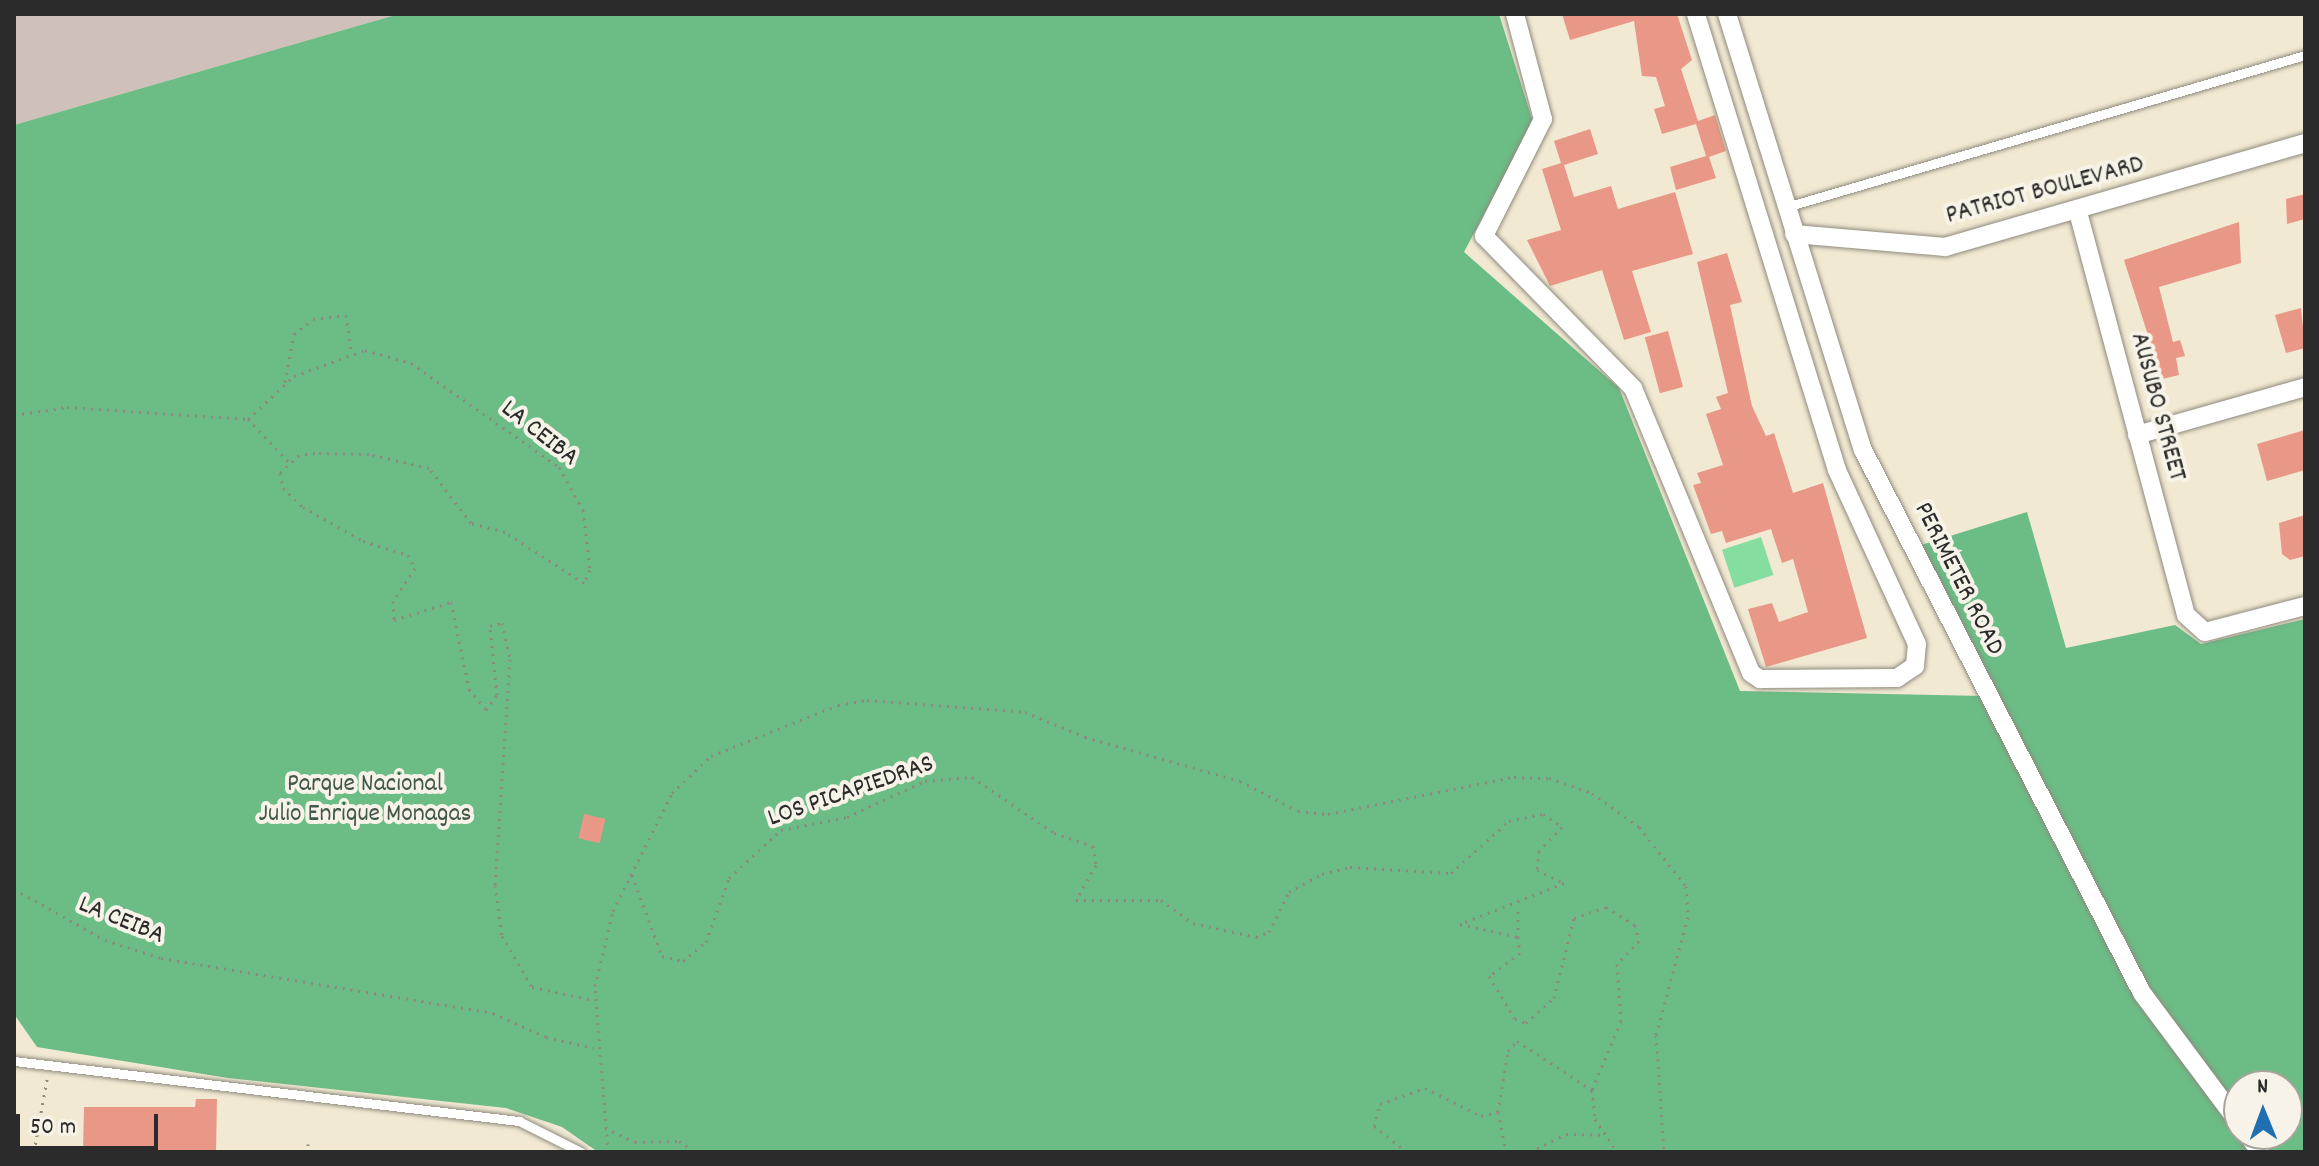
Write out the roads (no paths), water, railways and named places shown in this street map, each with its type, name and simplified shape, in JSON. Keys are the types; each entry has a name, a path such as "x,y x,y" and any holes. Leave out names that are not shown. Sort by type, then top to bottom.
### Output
{"street":[{"path":"1515,14 1543,119 1484,236 1633,388 1751,673 1760,679 1897,678 1915,666 1915,636 1837,470 1696,14"},
{"name":"PERIMETER ROAD","path":"1727,14 1863,450 2142,993 2223,1102"},
{"name":"PATRIOT BOULEVARD","path":"1794,234 1945,247 2078,212 2305,143"},
{"name":"AUSUBO STREET","path":"2078,212 2186,615 2205,632 2305,606"},
{"path":"2137,435 2305,387"}],"lane":[{"path":"1786,207 2305,55"},
{"path":"14,1061 50,1068 519,1121 581,1152"}],"park label":[{"name":"Parque Nacional Julio Enrique Monagas","path":"365,800"}]}
